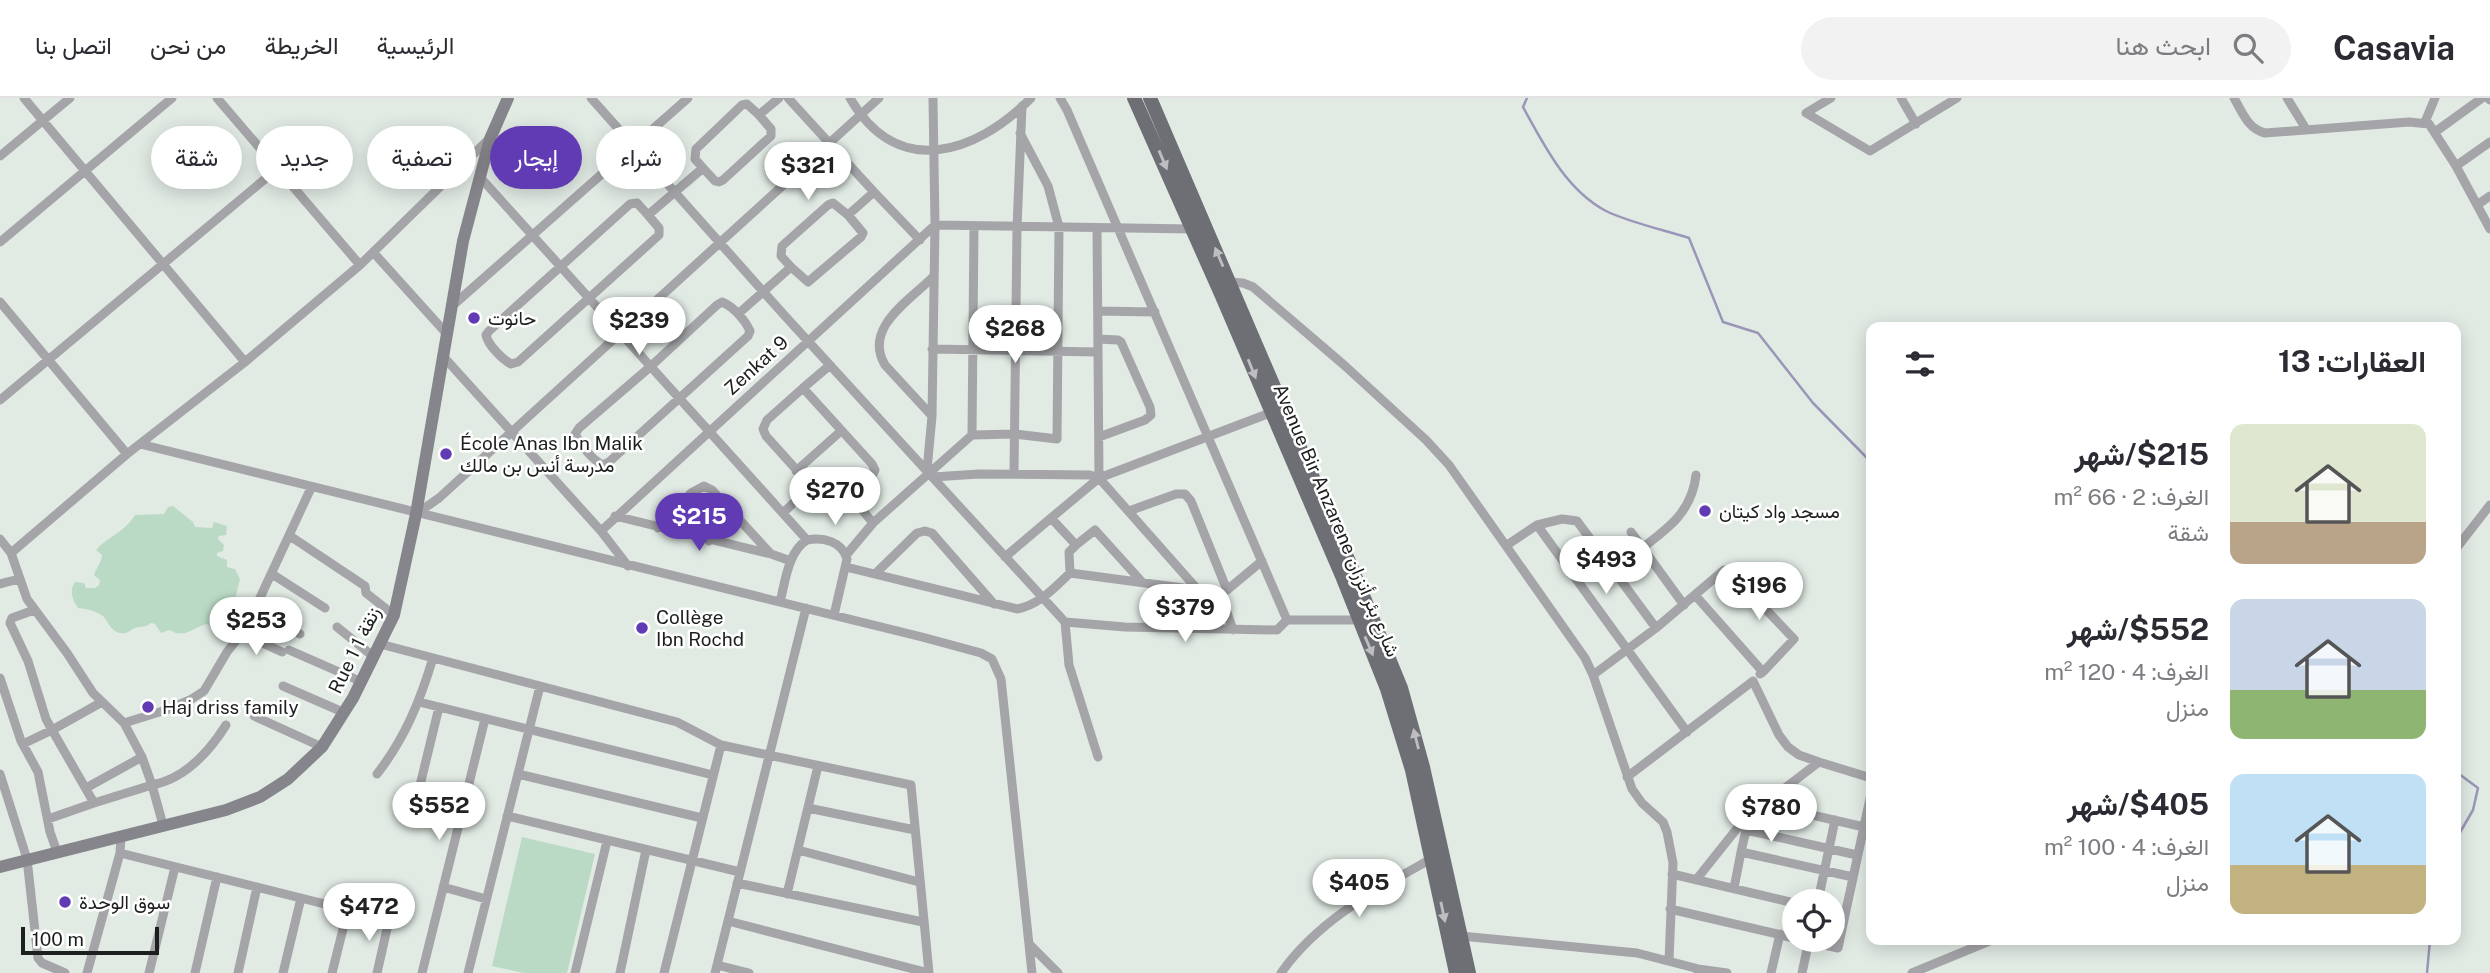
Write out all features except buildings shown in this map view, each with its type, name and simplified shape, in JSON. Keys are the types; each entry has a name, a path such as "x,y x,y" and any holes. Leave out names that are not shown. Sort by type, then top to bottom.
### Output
{"main road":[{"name":"Avenue Bir Anzarene شارع بئر أنزران","path":"1134,98 1387,689 1402,734 1456,973"},
{"name":"Avenue Bir Anzarene شارع بئر أنزران","path":"1150,98 1358,581 1401,688 1423,766 1469,973"}],"street":[{"path":"24,98 245,362"},
{"path":"0,156 70,98"},
{"path":"0,242 172,98"},
{"path":"217,98 256,144"},
{"name":"Rue 1 زنقة 1","path":"496,126 508,98"},
{"path":"591,98 616,126"},
{"path":"656,126 688,98"},
{"path":"760,115 779,98"},
{"path":"788,98 920,240"},
{"path":"850,98 860,115 893,141 934,150 971,142 1006,122 1031,98"},
{"path":"416,514 439,498 879,98"},
{"path":"930,473 935,225 931,98 943,98"},
{"path":"1060,98 1068,110 1287,620"},
{"path":"1830,98 1806,113 1870,151 1956,98"},
{"path":"1901,98 1916,124"},
{"path":"2234,98 2248,123 2260,132 2425,122 2435,132 2456,166 2490,229"},
{"path":"2287,98 2306,129"},
{"path":"2425,122 2435,98"},
{"path":"2435,132 2482,98"},
{"path":"743,105 751,106 771,129 771,136 719,182 704,168 694,154 743,105"},
{"path":"1014,474 1017,227 1023,106"},
{"path":"834,615 846,568 846,554 873,523 972,435 1014,434 1057,439 1059,227 1048,186 1020,133"},
{"path":"10,553 127,454 245,362 360,265 490,139"},
{"name":"Rue 1 زنقة 1","path":"0,866 226,810 260,797 289,779 322,747 345,713 394,615 416,514 450,309 479,176 490,139"},
{"path":"2456,166 2490,142"},
{"path":"648,215 704,168"},
{"path":"479,176 677,399 807,540"},
{"path":"450,309 596,179"},
{"path":"0,400 256,187"},
{"path":"294,189 360,265"},
{"path":"671,189 1065,622 1069,665 1098,757"},
{"path":"848,215 874,192"},
{"path":"2477,205 2490,196"},
{"path":"638,203 648,215 659,228 659,235 518,362 512,364 506,361 487,340 489,331 630,204 638,203"},
{"path":"828,205 839,205 848,215 863,233 808,282 781,256 782,246 828,205"},
{"path":"935,225 1192,229"},
{"name":"Zenkat 9","path":"601,531 935,225"},
{"path":"972,435 974,226"},
{"path":"1097,228 1100,478"},
{"path":"373,252 446,333"},
{"path":"738,314 791,267"},
{"path":"932,416 885,365 878,342 886,323 933,277"},
{"path":"1230,282 1253,287 1344,365 1449,465 1572,637 1593,675 1627,777 1642,803 1662,822 1667,832 1672,874 1669,961"},
{"path":"0,302 127,454"},
{"path":"722,302 729,305 738,314 750,331 748,336 609,462 603,465 598,463 575,434 579,428 717,305 722,302"},
{"path":"1098,311 1155,312"},
{"path":"1098,339 1121,342 1150,407 1151,415 1145,420 1099,437"},
{"path":"932,349 1098,352"},
{"path":"442,355 601,531 628,566"},
{"path":"830,365 766,420 763,429 812,490 848,497 858,503 873,523"},
{"path":"803,388 875,470 872,476 848,497"},
{"path":"1006,557 1100,478 1270,414"},
{"path":"796,471 841,431"},
{"path":"140,444 834,615 981,653 992,659 1001,679 1032,973"},
{"path":"930,473 1090,475 1100,478 1198,590 1210,599 1224,593 1262,561"},
{"path":"1642,548 1667,530 1685,511 1696,475"},
{"path":"658,528 691,493 701,487 712,490 771,554"},
{"path":"124,723 166,710 198,696 243,634 311,488"},
{"path":"783,513 812,490"},
{"path":"1129,511 1176,494 1185,494 1191,501 1224,593 1233,630"},
{"path":"2461,542 2490,505"},
{"path":"709,541 735,514"},
{"path":"615,516 791,561"},
{"path":"1051,518 1076,545"},
{"path":"1507,545 1537,525 1562,519 1577,521 1656,628"},
{"path":"1537,525 1687,732"},
{"path":"1070,573 1069,552 1095,530 1142,582"},
{"path":"875,574 917,533 925,531 932,533 994,604"},
{"path":"1631,532 1684,605"},
{"path":"290,536 365,586 366,593 394,615"},
{"path":"0,539 10,553 34,610 93,693 124,723 142,757 163,825"},
{"path":"780,602 791,561 799,546 807,540 821,539 836,543 846,554"},
{"path":"846,568 1017,609 1029,607 1070,573 1198,590"},
{"path":"1593,675 1656,628 1724,570 1730,572 1794,639 1753,681 1627,777"},
{"path":"272,574 325,608"},
{"path":"0,584 19,579"},
{"path":"1695,595 1763,671"},
{"path":"750,973 716,969 806,608"},
{"path":"256,609 300,634"},
{"path":"34,610 12,618 10,624 28,661 46,719 94,803"},
{"path":"1065,622 1125,627 1277,630 1287,620 1359,620"},
{"path":"337,627 374,657"},
{"path":"243,634 362,682"},
{"path":"380,644 677,722 721,745 911,785 929,973 728,921"},
{"path":"377,774 398,746 419,702 433,658"},
{"path":"0,678 23,744 38,772 57,852"},
{"path":"1753,681 1779,735 1788,747 1800,755 1866,776"},
{"path":"283,686 345,713"},
{"path":"468,973 540,686"},
{"path":"23,744 102,702"},
{"path":"419,702 713,775"},
{"path":"415,806 439,707"},
{"path":"254,716 322,747"},
{"path":"422,973 485,719"},
{"path":"48,819 171,779 193,765 226,725"},
{"path":"664,973 721,745"},
{"path":"86,788 142,757"},
{"path":"1696,880 1739,826 1819,762"},
{"path":"787,894 818,766"},
{"path":"0,774 27,859 38,958 65,973"},
{"path":"518,774 702,818"},
{"path":"1765,804 1864,827"},
{"path":"808,808 915,830"},
{"path":"1734,888 1751,815"},
{"path":"507,816 692,861 787,894 923,922"},
{"path":"1845,915 1866,818"},
{"path":"1821,889 1835,820"},
{"path":"1746,830 1857,855"},
{"path":"87,973 120,853 121,836"},
{"path":"575,973 607,841"},
{"path":"620,973 646,850"},
{"path":"798,850 919,882"},
{"path":"1741,852 1853,877"},
{"path":"120,853 389,920 377,973"},
{"path":"1281,973 1307,940 1328,923 1376,890 1431,859"},
{"path":"149,973 175,867"},
{"path":"1672,874 1782,899"},
{"path":"195,973 218,877"},
{"path":"238,973 257,887"},
{"path":"443,887 486,899"},
{"path":"283,973 301,898"},
{"path":"332,973 348,909"},
{"path":"1670,909 1780,934 1771,973"},
{"path":"1461,936 1637,953 1698,971 1727,973"},
{"path":"1029,944 1058,973"},
{"path":"1912,973 1980,945"},
{"path":"1801,973 1804,952"}],"green space":[{"path":"173,506 193,522 195,527 212,528 214,522 227,526 226,535 219,536 218,539 224,545 223,551 217,553 217,556 227,560 227,567 235,569 240,579 235,599 219,617 220,623 217,627 207,624 184,633 169,630 161,633 155,624 151,623 121,633 112,628 102,615 78,608 72,595 75,582 84,583 86,588 99,585 100,580 94,575 102,555 96,550 124,528 135,515 164,514 168,507"},
{"path":"522,837 595,854 567,973 523,973 492,966"}],"waterway":[{"path":"1527,98 1523,107 1539,136 1557,165 1579,191 1615,215 1689,238 1723,322 1758,333 1813,403 1866,457"},
{"path":"2461,775 2478,788 2473,810 2461,831"},
{"path":"2427,973 2430,945"}],"place":[{"name":"حانوت","path":"474,318"},
{"name":"École Anas Ibn Malik مدرسة أنس بن مالك","path":"446,454"},
{"name":"مسجد واد كيتان","path":"1705,511"},
{"name":"Collège Ibn Rochd","path":"642,628"},
{"name":"Haj driss family","path":"148,707"},
{"name":"سوق الوحدة","path":"65,902"}]}
